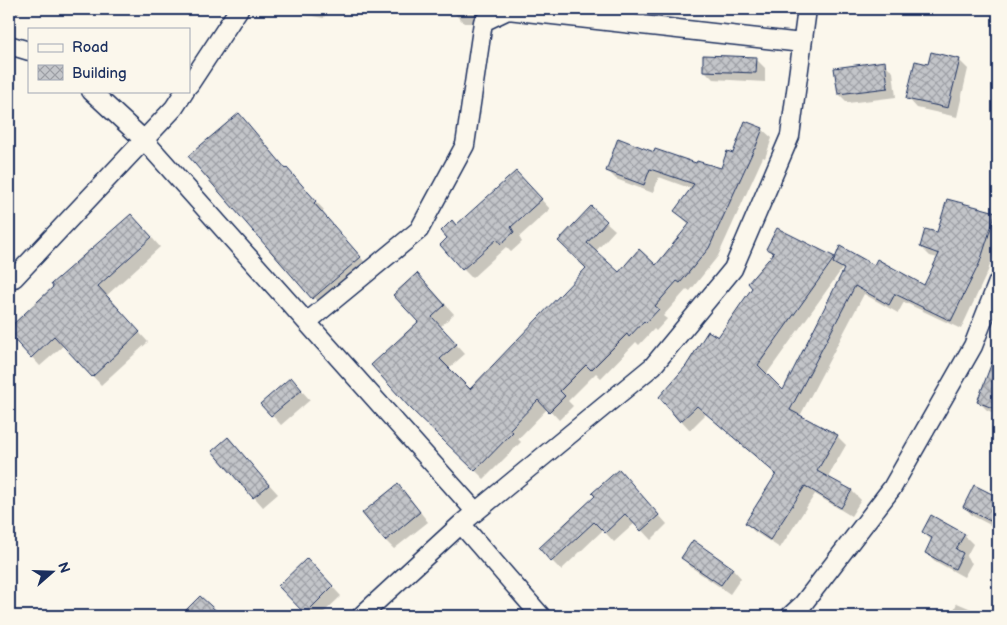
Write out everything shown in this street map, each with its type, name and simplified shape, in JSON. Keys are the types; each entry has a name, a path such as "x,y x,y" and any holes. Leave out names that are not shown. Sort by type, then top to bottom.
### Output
{"street":[{"path":"190,84 240,9"},
{"path":"361,616 461,524 653,366 733,269 790,136 807,9"},
{"path":"307,322 419,230 465,145 484,22 508,10 802,43"},
{"path":"9,45 28,51"},
{"path":"91,92 144,140 476,512"},
{"path":"14,278 174,108 184,92"},
{"path":"790,616 803,604 892,488 974,346 998,282"},
{"path":"461,524 541,616"}],"building":[{"path":"931,52 960,59 948,108 906,99 915,61 928,64"},
{"path":"703,55 757,57 756,73 703,71"},
{"path":"885,61 888,88 838,94 834,68"},
{"path":"239,113 286,169 316,201 314,203 361,257 312,299 188,156"},
{"path":"745,121 763,128 709,248 680,283 677,281 655,306 659,309 646,323 644,321 629,337 627,334 591,370 586,365 560,391 565,396 549,412 538,400 510,429 513,432 475,471 409,407 371,365 418,322 393,295 417,273 445,305 432,317 457,344 440,359 470,389 586,268 558,241 591,206 607,221 587,243 619,272 639,249 656,265 690,223 674,211 694,184 650,169 644,185 606,171 618,138 654,152 655,149 696,163 697,161 721,168 727,151 733,153"},
{"path":"516,171 542,199 511,227 514,232 501,244 497,239 462,270 440,245 447,238 441,231 452,220 456,225"},
{"path":"947,199 996,212 980,262 951,321 895,294 889,305 855,286 790,410 838,435 817,471 852,490 841,508 805,486 770,540 745,523 776,474 697,406 680,422 659,397 686,366 708,331 718,337 752,288 748,283 774,253 766,249 777,228 835,257 758,365 783,390 844,269 833,263 840,246 874,265 877,259 924,285 939,254 920,247 925,229 937,232"},
{"path":"131,214 152,237 98,286 140,332 92,377 54,336 31,358 9,334 9,328 53,287 51,284"},
{"path":"998,349 998,410 977,402"},
{"path":"291,377 302,390 271,416 260,404"},
{"path":"228,437 269,485 253,498 212,451"},
{"path":"619,469 659,515 641,531 625,514 605,533 594,522 551,562 539,548 595,496 592,493"},
{"path":"398,484 420,512 385,541 362,513"},
{"path":"974,485 998,497 998,525 963,507"},
{"path":"931,515 965,534 956,549 963,553 955,569 925,553 932,538 922,532"},
{"path":"693,540 733,568 721,585 681,558"},
{"path":"307,558 333,586 305,614 278,586"},
{"path":"200,596 222,616 180,616"}]}
